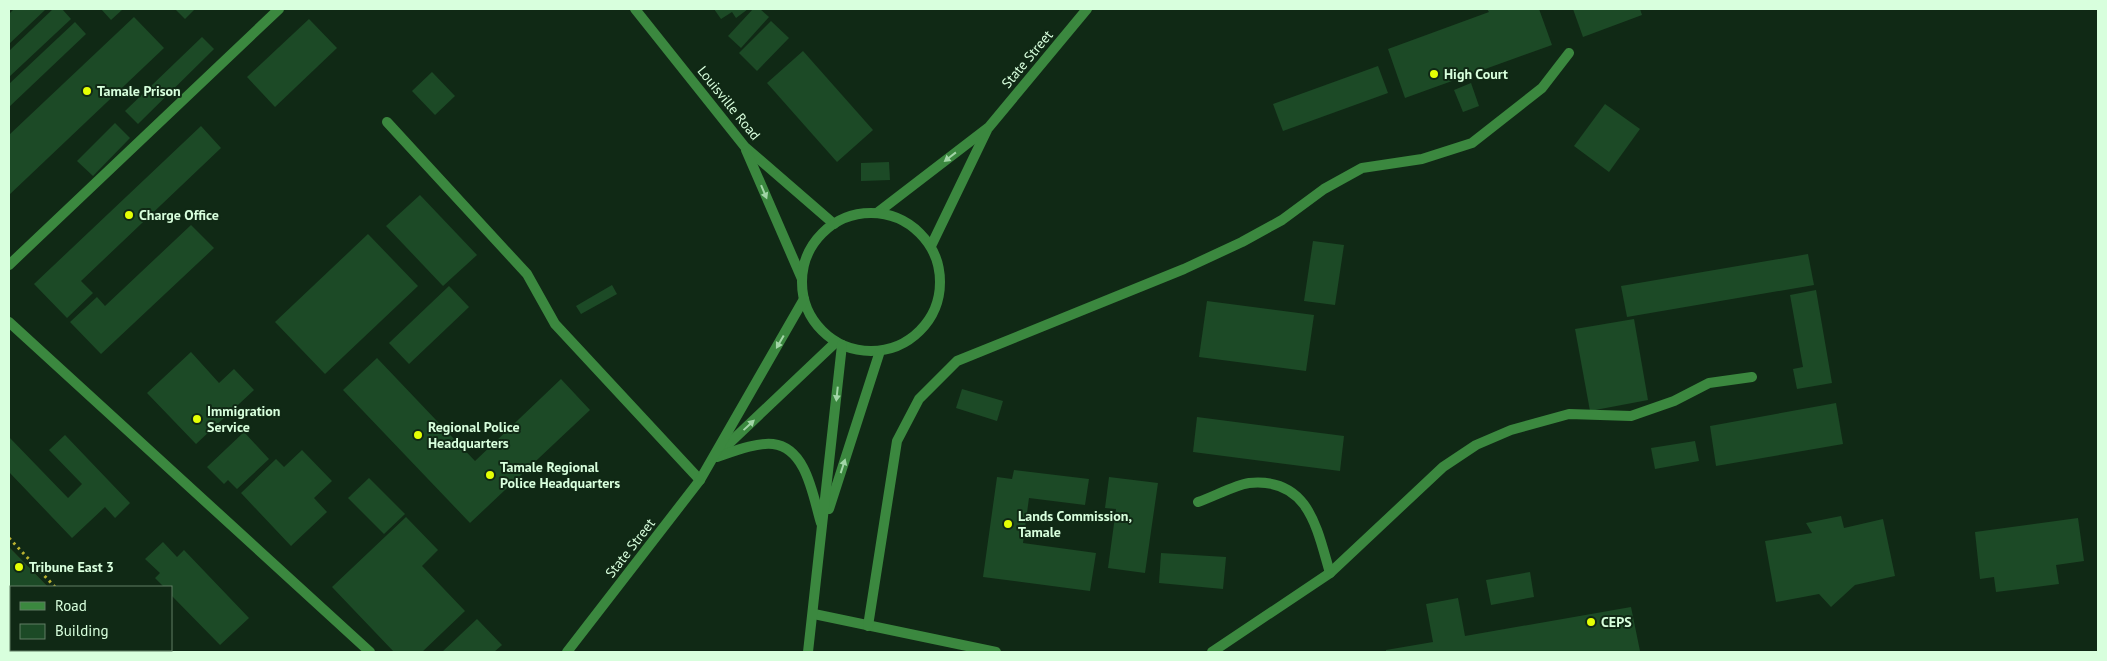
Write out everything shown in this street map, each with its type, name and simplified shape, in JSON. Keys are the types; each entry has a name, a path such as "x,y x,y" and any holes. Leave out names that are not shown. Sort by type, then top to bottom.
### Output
{"street":[{"path":"9,265 279,9"},
{"name":"Louisville Road","path":"635,9 745,147 834,224"},
{"name":"State Street","path":"877,214 989,127 1087,9"},
{"path":"868,626 897,441 919,399 957,361 1184,269 1234,246 1282,220 1324,189 1362,168 1422,159 1472,143 1542,88 1569,53"},
{"path":"387,122 527,274 555,324 700,480"},
{"name":"State Street","path":"931,246 989,127"},
{"path":"745,147 802,279"},
{"path":"877,214 898,218 917,230 931,246 939,265 941,284 938,303 929,321 916,335 899,346 880,351 861,351 839,344 822,331 810,316 804,299 802,279 806,258 818,238 834,224 855,215 877,214"},
{"name":"State Street","path":"567,652 700,480 804,299"},
{"path":"9,322 370,652"},
{"path":"808,652 823,529 839,344"},
{"name":"State Street","path":"714,458 839,344"},
{"path":"823,529 880,351"},
{"path":"1212,652 1330,573 1443,467 1476,444 1511,430 1569,414 1631,416 1674,401 1709,383 1752,377"},
{"path":"714,458 747,448 774,444 790,451 804,469 823,529"},
{"path":"1198,502 1248,483 1274,484 1299,498 1314,519 1330,573"},
{"path":"814,614 996,652"}],"path":[{"path":"9,538 54,586"}],"shaded area":[{"name":"Tribune East 3","path":"9,547 47,586 10,586 10,651 55,652 9,652"}],"building":[{"path":"14,9 46,9 9,44 9,14"},
{"path":"53,9 62,9 71,19 9,77 9,51"},
{"path":"101,9 123,9 111,20"},
{"path":"175,9 195,9 185,19"},
{"path":"714,9 748,9 736,18 732,12 721,19"},
{"path":"753,9 760,9 769,17 741,48 728,36"},
{"name":"High Court","path":"1487,9 1539,9 1552,45 1405,98 1388,49 1489,12"},
{"path":"1573,9 1640,9 1642,15 1583,37"},
{"name":"Tamale Prison","path":"134,17 164,48 9,195 9,135"},
{"path":"309,19 337,48 275,107 247,77"},
{"path":"771,21 789,38 757,71 739,53"},
{"path":"75,22 86,34 9,107 9,84"},
{"path":"202,37 214,49 138,124 125,111"},
{"path":"803,51 873,130 837,162 767,83"},
{"path":"1378,66 1388,93 1283,131 1273,104"},
{"path":"432,72 455,96 435,115 412,91"},
{"path":"1471,83 1479,106 1463,112 1454,90"},
{"path":"1605,104 1640,129 1609,172 1574,146"},
{"path":"115,123 130,138 93,176 77,161"},
{"name":"Charge Office","path":"201,126 221,148 81,281 93,293 67,318 34,284"},
{"path":"889,162 890,180 861,181 861,163"},
{"path":"420,195 477,255 443,286 386,226"},
{"path":"191,225 214,248 101,354 70,322 97,297 105,306"},
{"path":"368,234 418,286 325,374 275,322"},
{"path":"1313,241 1344,245 1335,305 1304,301"},
{"path":"1808,254 1814,285 1627,317 1621,286"},
{"path":"612,285 617,294 581,314 576,306"},
{"path":"449,286 469,307 409,364 389,343"},
{"path":"1816,290 1832,383 1797,389 1793,369 1803,367 1790,295"},
{"path":"1207,301 1314,315 1306,371 1199,357"},
{"path":"1634,319 1648,400 1590,411 1575,329"},
{"name":"Immigration Service","path":"191,352 219,383 234,369 254,390 196,444 147,393"},
{"name":"Regional Police Headquarters","path":"377,358 475,461 561,379 590,410 470,523 343,390"},
{"path":"962,389 1003,401 997,421 956,408"},
{"path":"1836,403 1843,444 1716,466 1710,426"},
{"path":"1197,417 1344,436 1340,471 1193,452"},
{"path":"244,432 269,459 237,489 228,480 224,484 207,467"},
{"path":"65,435 130,503 115,518 105,507 72,538 9,472 9,437 68,498 82,484 49,450"},
{"path":"1695,441 1699,461 1655,469 1651,448"},
{"path":"302,450 332,481 314,498 327,512 291,546 241,493 276,459 284,467"},
{"name":"Lands Commission, Tamale","path":"1014,470 1089,479 1085,505 1029,498 1023,543 1096,553 1090,591 983,577 997,477 1012,479"},
{"path":"1109,477 1158,483 1145,573 1108,568 1116,509 1105,508"},
{"path":"369,478 405,514 384,534 348,498"},
{"path":"1841,516 1844,528 1883,519 1895,576 1855,585 1831,607 1819,594 1776,602 1765,541 1812,533 1806,523"},
{"path":"406,517 438,550 422,566 465,611 422,652 394,652 332,587"},
{"path":"2078,518 2084,561 2056,565 2059,584 1996,592 1994,577 1980,579 1975,532"},
{"path":"163,542 177,557 184,550 249,618 220,645 172,596 172,586 163,586 155,578 160,573 145,559"},
{"name":"Tribune East 3","path":"9,547 47,586 10,586 10,594"},
{"path":"1161,553 1226,557 1223,589 1159,583"},
{"path":"1530,572 1534,597 1491,605 1486,580"},
{"name":"CEPS","path":"1458,598 1465,636 1631,607 1640,651 1386,652 1386,650 1433,642 1426,604"},
{"path":"477,619 502,645 494,652 442,652"},
{"path":"140,651 162,651 160,652"}],"place":[{"name":"High Court","path":"1434,74"},
{"name":"Tamale Prison","path":"87,91"},
{"name":"Charge Office","path":"129,215"},
{"name":"Immigration Service","path":"197,419"},
{"name":"Regional Police Headquarters","path":"418,435"},
{"name":"Tamale Regional Police Headquarters","path":"490,475"},
{"name":"Lands Commission, Tamale","path":"1008,524"},
{"name":"Tribune East 3","path":"19,567"},
{"name":"CEPS","path":"1591,622"}]}
